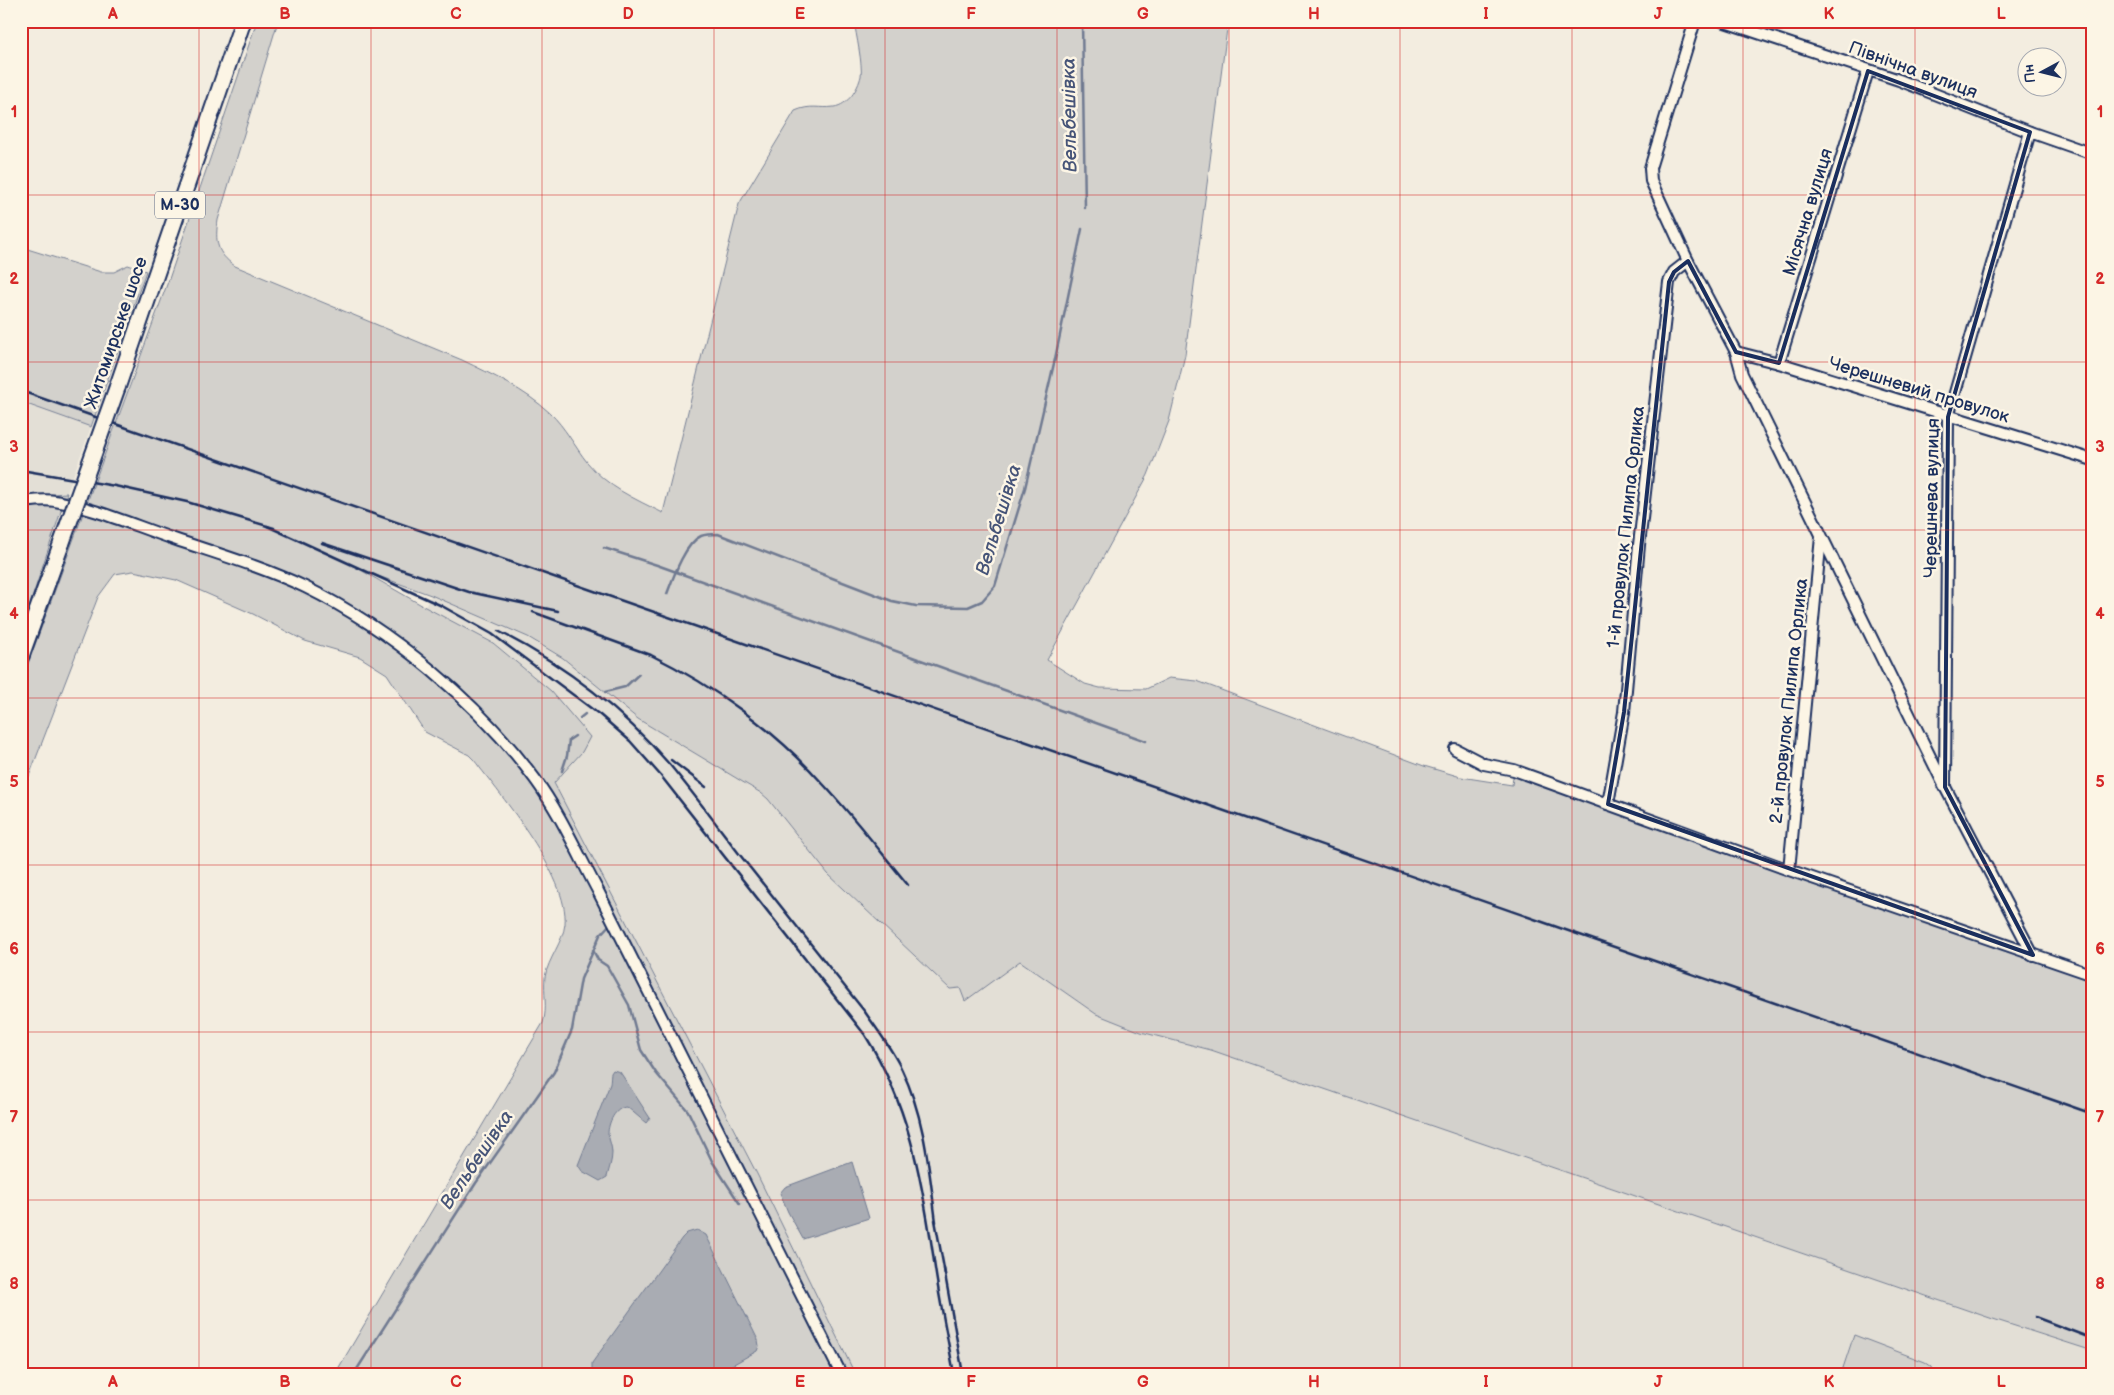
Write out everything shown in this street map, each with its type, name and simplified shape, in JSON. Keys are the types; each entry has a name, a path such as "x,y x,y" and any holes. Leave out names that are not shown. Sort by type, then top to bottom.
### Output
{"highway":[{"name":"Житомирське шосе","path":"21,656 243,21"}],"street":[{"path":"1695,21 1649,172 1651,181 1688,261 1736,352 1742,374 1945,787 2033,954"},
{"name":"Північна вулиця","path":"1722,21 1899,80 2030,132 2093,154"},
{"name":"Місячна вулиця","path":"1779,363 1868,71"},
{"name":"Черешнева вулиця","path":"1945,787 1948,417 2030,132"},
{"name":"1-й провулок Пилипа Орлика","path":"1608,804 1624,712 1639,545 1669,282 1674,272 1688,261"},
{"name":"Черешневий провулок","path":"1736,352 1779,363 1948,417 2093,460"},
{"path":"21,502 53,500 85,509 269,572 304,587 354,615 410,653 484,721 535,779 554,810 598,891 841,1374"},
{"name":"2-й провулок Пилипа Орлика","path":"1788,870 1822,536"},
{"path":"1455,749 1484,764 1514,770 1788,870 2093,975"}],"highlighted area":[{"path":"1868,71 2030,132 1948,417 1945,787 2033,955 1608,804 1624,712 1669,282 1674,272 1688,261 1736,352 1779,363"}],"shaded area":[{"path":"257,21 278,21 218,220 218,246 224,256 235,266 462,360 508,384 530,397 550,413 587,462 603,479 622,492 663,513 739,204 795,111 806,108 839,106 848,100 855,91 860,81 861,71 854,21 1228,21 1185,355 1169,421 1148,475 1047,660 1085,684 1100,688 1146,689 1169,678 1197,681 1424,766 1461,777 1512,785 1514,770 2093,975 2093,1351 1990,1318 1211,1050 1141,1032 1096,1014 1020,961 965,1001 960,988 950,989 828,874 768,799 761,793 638,719 563,658 528,637 431,595 359,569 493,643 551,691 590,737 582,752 554,783 757,1174 855,1374 335,1374 543,1023 545,977 564,931 565,924 563,905 556,883 545,861 516,815 474,760 469,755 425,732 387,674 360,657 305,641 253,614 176,580 133,571 115,574 98,597 21,797 21,683 169,279"},
{"path":"21,247 101,272 114,272 128,265 146,271 91,427 21,402"},
{"path":"21,402 91,427 67,493 21,495"},
{"path":"67,493 21,631 21,496"},
{"path":"431,595 528,637 563,658 638,719 761,793 768,799 828,874 950,989 1020,961 1096,1014 1141,1032 1211,1050 1990,1318 2093,1351 2093,1374 855,1374 752,1164 554,783 582,752 551,691 493,643 425,607"},
{"path":"613,1070 620,1072 650,1118 646,1123 627,1107 616,1113 608,1130 612,1150 611,1162 607,1177 600,1181 582,1171 578,1165 610,1084"},
{"path":"852,1162 869,1218 803,1239 780,1193 785,1187"},
{"path":"697,1230 706,1235 758,1340 759,1346 757,1351 716,1374 592,1374 592,1363 682,1238 687,1233"},
{"path":"1854,1335 1925,1362 1932,1367 1934,1374 1841,1374"}],"waterway":[{"name":"Вельбешівка","path":"1082,21 1085,208"},
{"name":"Вельбешівка","path":"667,594 680,562 695,540 707,534 718,534 892,601 916,606 968,607 982,601 995,586 1025,488 1055,359 1082,229"},
{"path":"604,548 657,565 1146,741"},
{"name":"Вельбешівка","path":"605,692 625,687 639,674"},
{"name":"Вельбешівка","path":"580,718 585,714"},
{"name":"Вельбешівка","path":"562,771 567,756 569,740 575,736"},
{"name":"Вельбешівка","path":"354,1374 476,1183 554,1072 572,1030 581,979 600,935 610,924"},
{"name":"Вельбешівка","path":"593,950 598,960 607,966 629,1005 641,1050 656,1073 688,1111 712,1161 740,1204"}],"railway":[{"path":"21,391 2093,1114"},
{"path":"21,470 115,486 187,502 274,528"},
{"path":"267,526 442,606 492,634 600,715 630,741 661,776 865,1035 880,1061 902,1113 918,1168 954,1374"},
{"path":"322,543 469,592 558,611"},
{"path":"533,612 651,655 675,667 743,711 765,728 805,765 845,808 908,885"},
{"path":"498,631 546,658 568,673 632,725 688,787 865,1012 894,1055 910,1088 925,1144 936,1222"},
{"path":"671,760 706,787"},
{"path":"935,1220 945,1274"},
{"path":"944,1269 963,1374"},
{"path":"2035,1317 2093,1339"}]}
